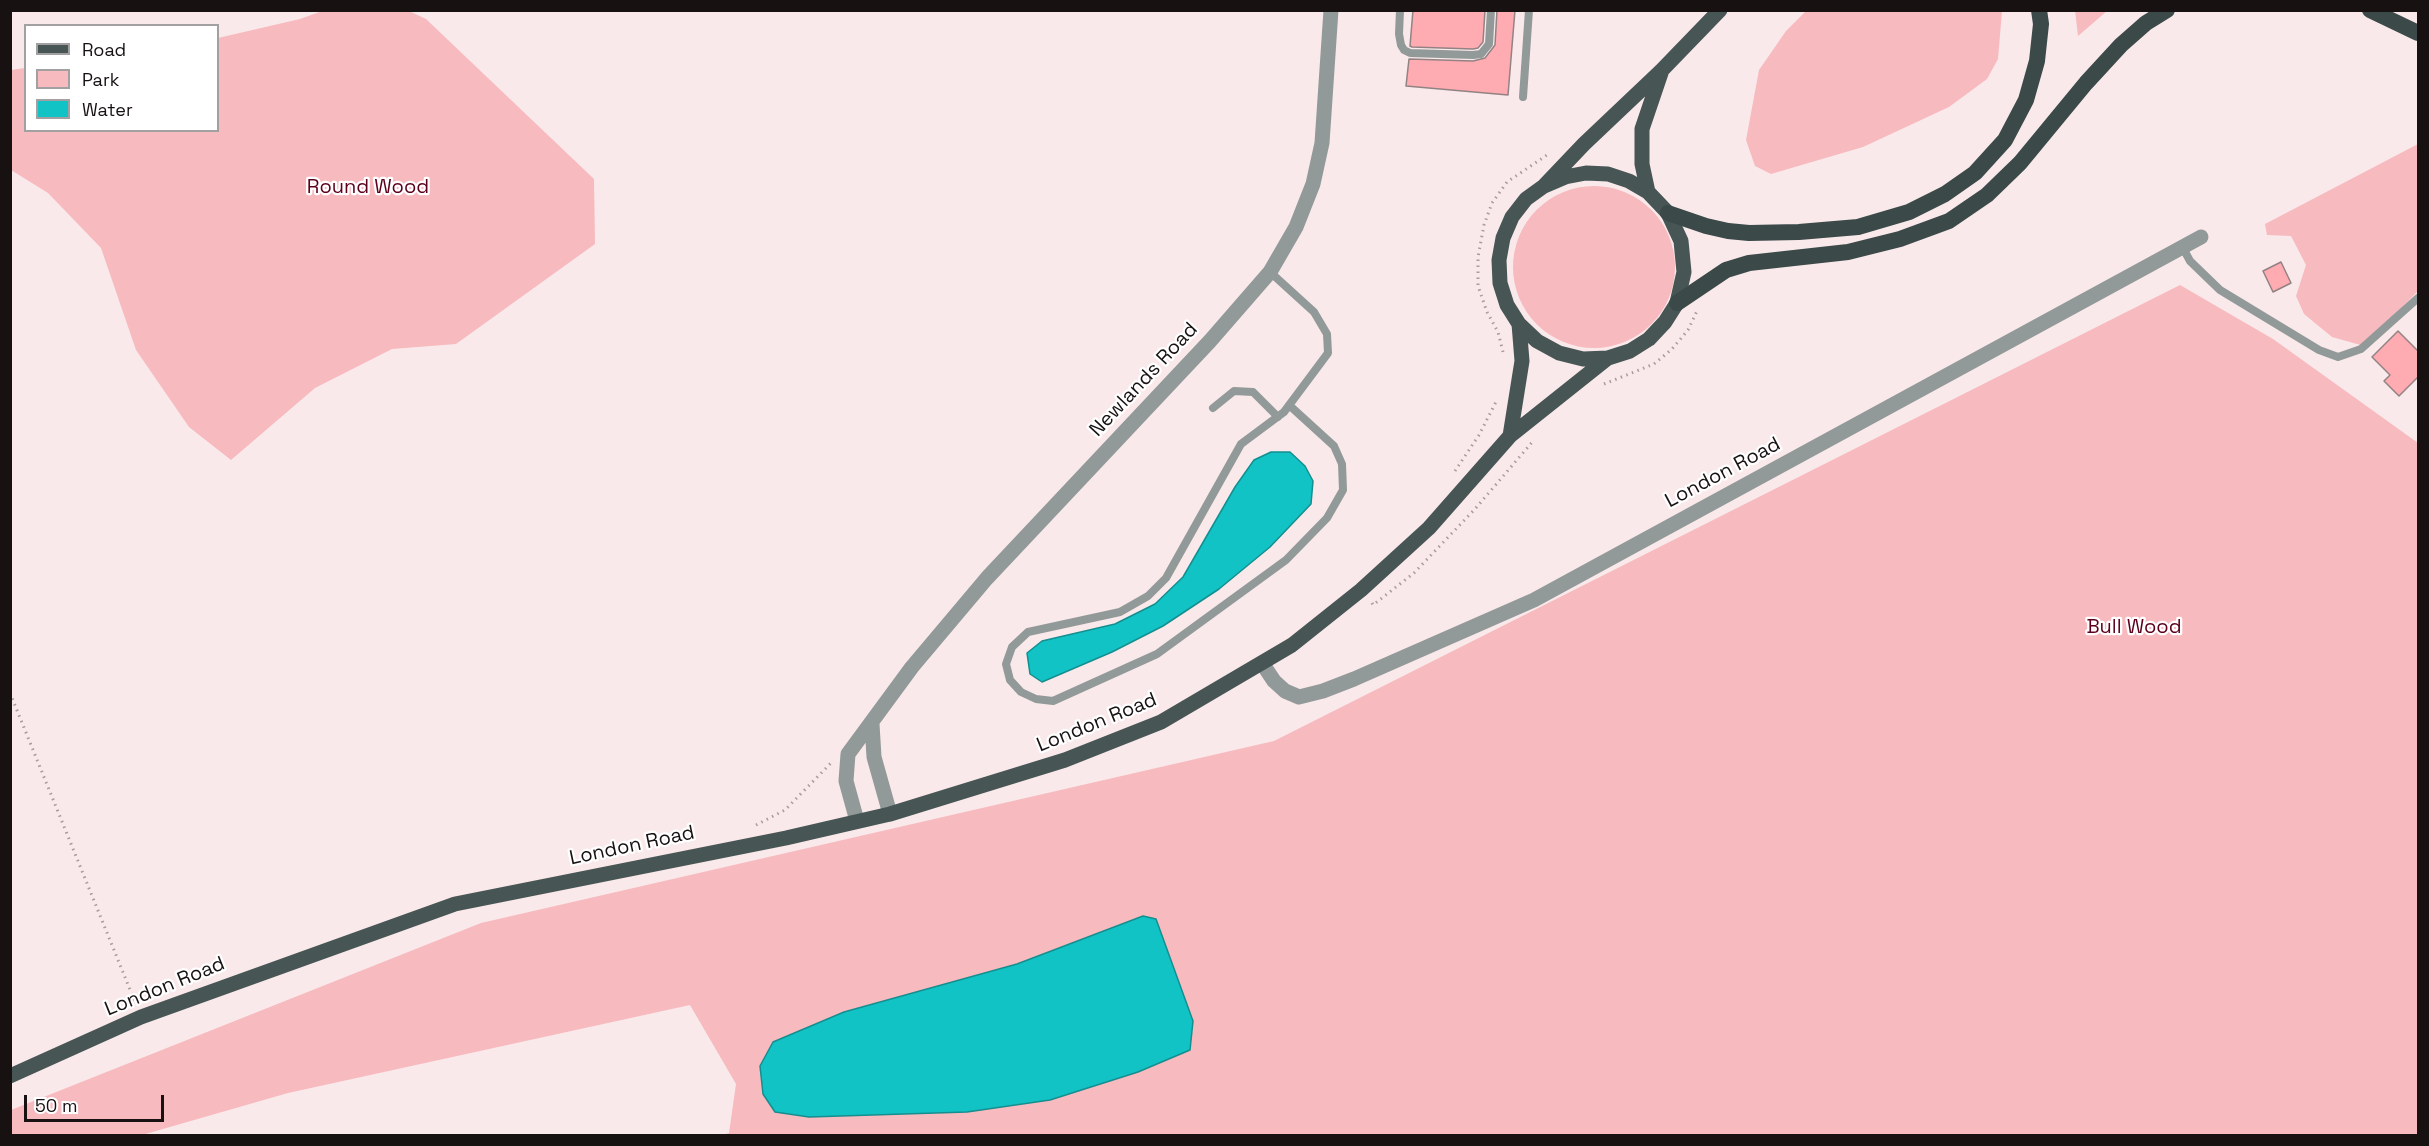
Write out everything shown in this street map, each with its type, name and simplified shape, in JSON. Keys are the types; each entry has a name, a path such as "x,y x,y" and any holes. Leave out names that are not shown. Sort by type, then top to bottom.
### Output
{"highway":[{"path":"1668,213 1728,231 1799,232 1858,227 1909,212 1945,194 1975,173 2005,140 2026,100 2037,61 2041,24 2039,10"},
{"path":"1677,303 1726,270 1749,263 1848,252 1900,239 1949,221 1987,195 2020,163 2121,45 2146,23 2167,10"},
{"path":"2370,10 2418,33"}],"main road":[{"path":"1544,186 1564,177 1586,173 1597,174 1629,181 1648,192 1668,213 1681,241 1684,272 1677,303 1665,322 1649,339 1630,351 1608,358 1583,359 1559,353 1537,341 1519,324 1507,305 1500,283 1498,260 1503,238 1512,217 1526,199 1544,186 1608,120 1661,71 1719,10"},
{"path":"1648,192 1642,164 1642,129 1661,71"},
{"path":"1510,436 1522,361 1519,324"},
{"name":"London Road","path":"10,1076 141,1017 454,904 786,838 890,814 978,788 1111,743 1161,722 1292,645 1396,560 1429,528 1510,436 1608,358"}],"street":[{"name":"Newlands Road","path":"848,754 912,667 987,578 1210,341 1270,272 1296,226 1313,184 1322,143 1331,10"},
{"name":"London Road","path":"1262,663 1274,681 1286,691 1299,697 1354,680 1534,600 2201,237"},
{"path":"872,724 874,757 890,814"},
{"path":"848,754 846,781 857,821"}],"lane":[{"path":"1400,10 1399,34 1404,50 1410,53 1473,55 1481,54 1489,44 1491,10"},
{"path":"1523,97 1529,10"},
{"path":"2183,248 2190,261 2220,290 2319,350 2338,357 2361,349 2418,298"},
{"path":"1270,272 1314,312 1327,334 1328,353 1278,417 1241,444 1166,578 1148,596 1120,612 1028,632 1012,647 1006,664 1010,680 1021,692 1036,699 1053,701 1157,654 1286,560 1327,518 1343,490 1342,464 1334,446 1289,405"},
{"path":"1213,408 1234,391 1253,392 1278,417"}],"path":[{"path":"1454,472 1479,435 1498,399"},
{"path":"1373,605 1421,565 1475,509 1535,438"},
{"path":"10,693 141,1017"},
{"path":"756,826 785,810 830,763 848,754"}],"green space":[{"name":"Round Wood","path":"325,10 409,11 426,19 594,179 595,244 456,344 392,349 315,388 231,460 189,427 136,350 101,248 48,193 11,170 11,70 24,68 24,132 219,132 219,38 300,19"},
{"path":"2075,10 2107,10 2107,11 2078,36"},
{"path":"1806,11 2002,11 1998,59 1987,79 1949,107 1863,147 1771,174 1755,166 1746,140 1759,70 1786,31"},
{"path":"2418,144 2418,291 2364,346 2332,337 2304,314 2296,296 2306,265 2291,236 2267,235 2265,224"},
{"path":"1594,186 1625,192 1651,210 1669,236 1675,267 1669,298 1651,324 1625,342 1594,348 1563,342 1537,324 1519,298 1513,267 1519,236 1537,210 1563,192"},
{"name":"Bull Wood","path":"2180,285 2273,339 2418,443 2418,1135 722,1135 729,1133 736,1084 690,1005 288,1093 142,1135 11,1136 11,1110 481,923 1274,741"}],"water":[{"path":"1271,452 1290,452 1305,466 1313,481 1311,504 1270,547 1219,589 1163,626 1112,652 1042,682 1030,674 1027,653 1042,641 1115,624 1155,604 1183,577 1235,487 1254,460"},
{"path":"1143,916 1156,919 1193,1021 1190,1050 1138,1072 1050,1100 967,1112 809,1117 775,1112 763,1094 760,1066 773,1042 844,1012 1017,964"}],"building":[{"path":"1413,10 1485,10 1483,42 1478,48 1473,49 1412,47 1410,46"},
{"path":"1497,10 1515,10 1508,95 1406,86 1409,59 1473,61 1485,58 1495,45"},
{"path":"2281,262 2291,283 2273,292 2263,271"},
{"path":"2398,331 2418,351 2418,377 2399,396 2384,381 2390,375 2372,357"}]}
